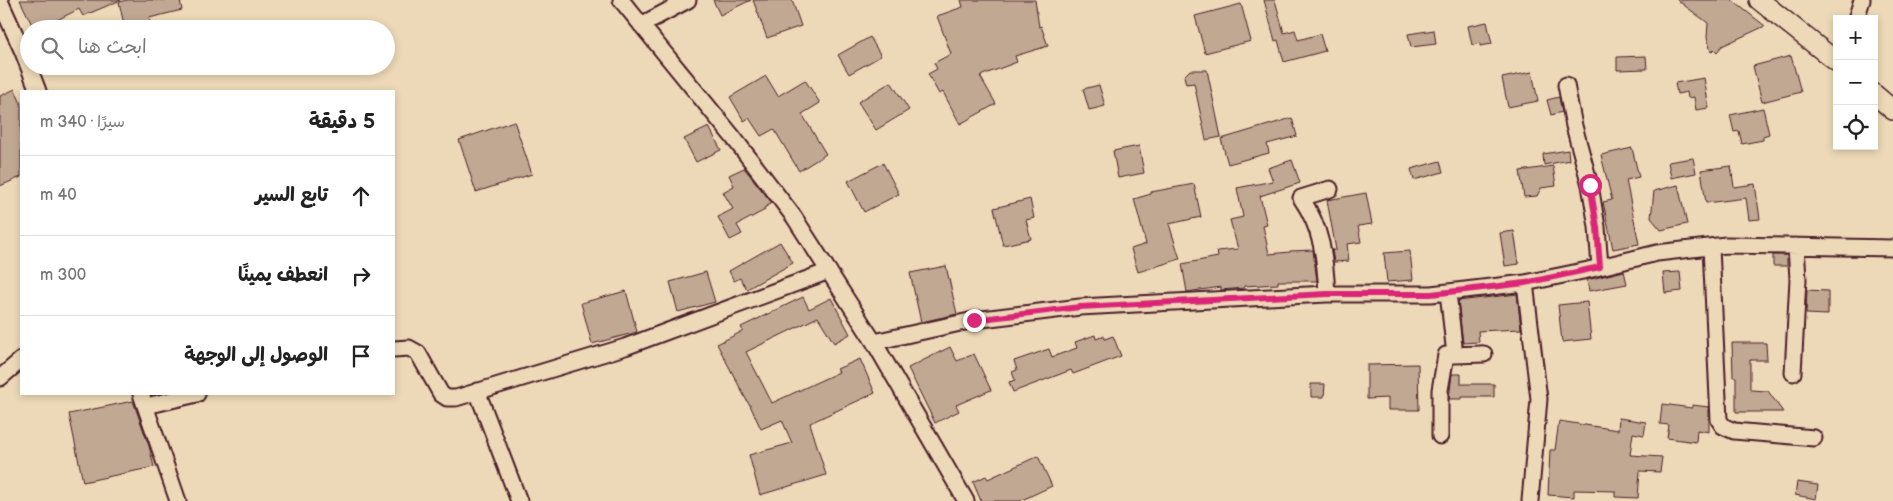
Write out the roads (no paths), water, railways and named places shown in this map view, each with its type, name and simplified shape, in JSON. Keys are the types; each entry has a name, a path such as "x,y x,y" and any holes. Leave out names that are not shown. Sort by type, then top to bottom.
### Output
{"main road":[{"path":"1759,0 1834,60"},
{"path":"1878,97 1893,110"}],"street":[{"path":"621,0 750,159 794,217 874,342 966,501"},
{"path":"641,25 688,0"},
{"path":"1857,15 1862,0"},
{"path":"0,1 20,45"},
{"path":"32,75 38,90"},
{"path":"1566,85 1574,126 1590,185 1597,227 1600,267"},
{"path":"1327,294 1326,264 1321,239 1311,213 1301,198 1330,189"},
{"path":"874,342 974,320 1080,307 1327,294 1431,294 1525,283 1657,253 1711,246 1893,248"},
{"path":"1711,246 1719,420 1723,426 1734,431 1814,438"},
{"path":"1794,373 1798,279 1796,246"},
{"path":"395,349 409,348 418,353 441,394 447,398 456,398 625,347 829,271"},
{"path":"1525,283 1539,399 1530,501"},
{"path":"1440,436 1440,390 1446,355 1484,354 1455,355 1448,292"},
{"path":"0,378 20,361"},
{"path":"477,391 519,501"},
{"path":"178,501 144,400 188,395"}]}
